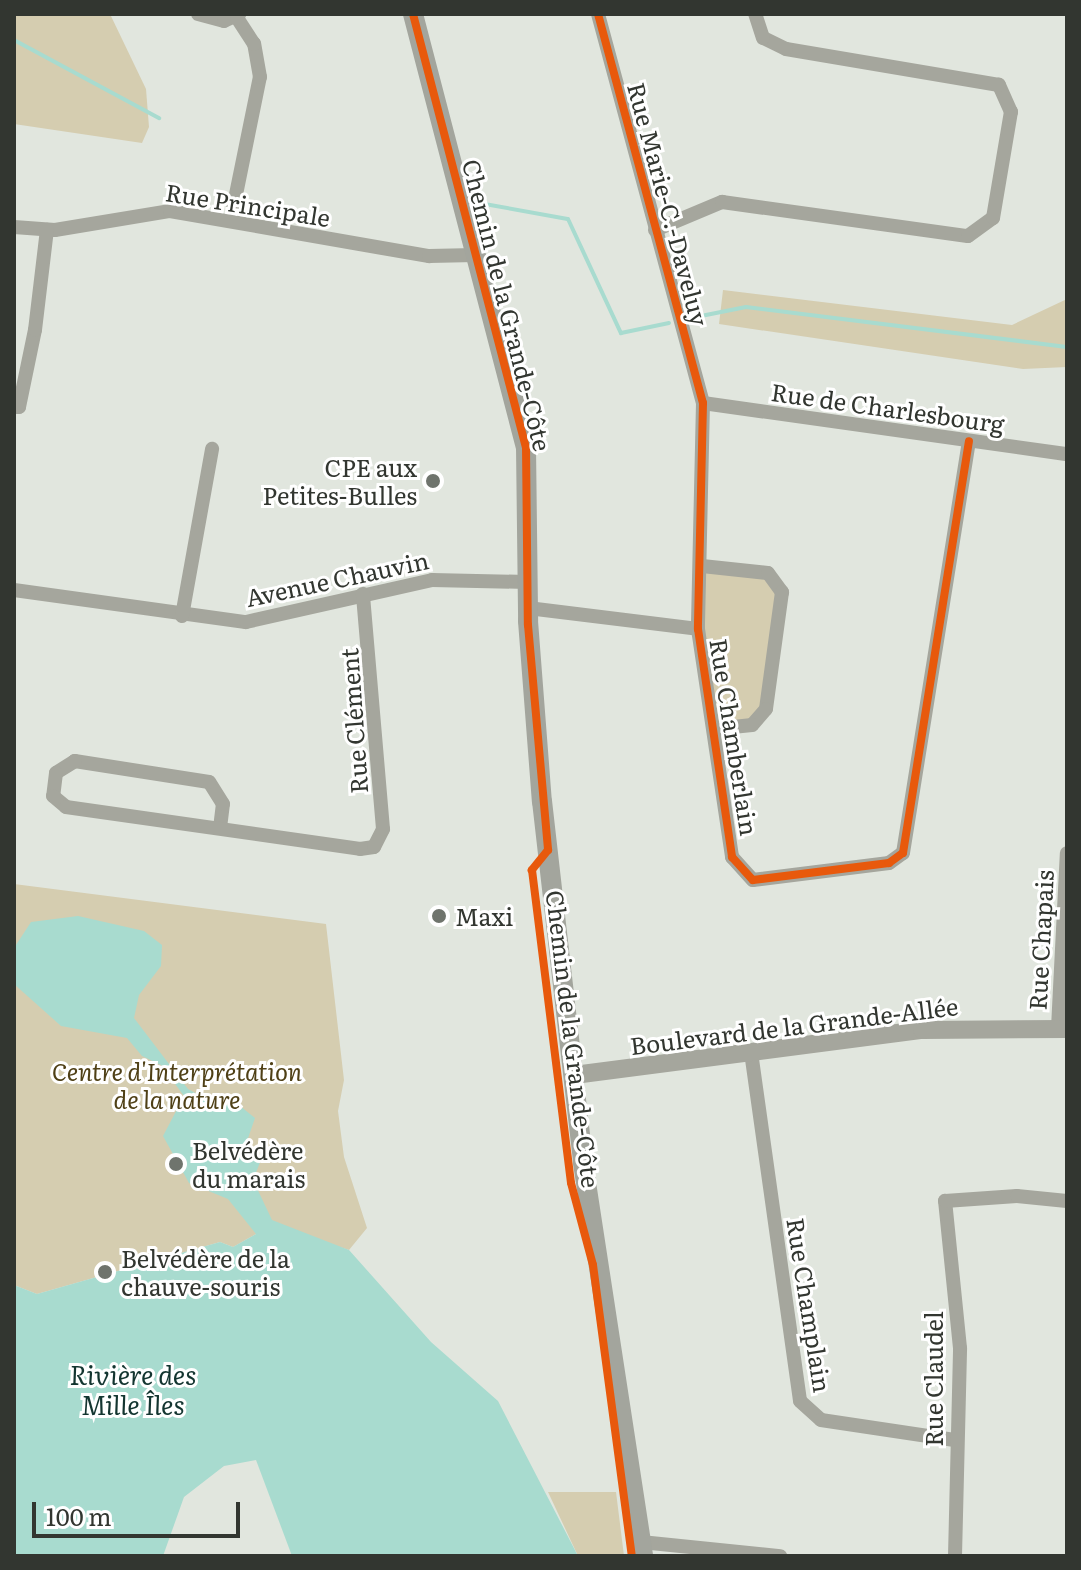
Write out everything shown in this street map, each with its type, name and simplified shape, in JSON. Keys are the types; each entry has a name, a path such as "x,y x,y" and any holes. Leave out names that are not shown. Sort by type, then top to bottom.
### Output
{"main road":[{"name":"Chemin de la Grande-Côte","path":"413,14 526,447 528,608 574,1075 642,1549"}],"street":[{"path":"198,14 238,16 254,44 260,77 231,219"},
{"name":"Rue Marie-C.-Daveluy","path":"598,14 703,403"},
{"path":"655,230 722,202 968,236 993,218 1011,112 999,85 786,49 763,38 755,14"},
{"name":"Rue Principale","path":"14,227 47,230 156,211 231,219 429,256 475,255"},
{"path":"16,407 47,230"},
{"name":"Rue de Charlesbourg","path":"703,403 1067,454"},
{"name":"Rue Chamberlain","path":"703,403 702,566 698,629 732,857 740,872 753,880 889,863 903,853 969,441"},
{"path":"182,616 212,449"},
{"path":"702,566 768,573 782,592 766,709 752,725 715,729"},
{"name":"Avenue Chauvin","path":"14,590 182,616 246,622 363,594 443,579 527,582"},
{"name":"Rue Clément","path":"220,828 360,849 378,844 383,829 363,594"},
{"name":"Rue Chamberlain","path":"528,608 698,629"},
{"path":"75,761 209,782 223,804 220,828 66,807 53,796 56,773 75,761"},
{"name":"Rue Chapais","path":"1062,1029 1067,857"},
{"name":"Boulevard de la Grande-Allée","path":"574,1075 922,1030 1062,1029"},
{"name":"Rue Champlain","path":"751,1052 800,1401 821,1420 955,1440"},
{"name":"Rue Claudel","path":"955,1556 955,1440 960,1348 945,1201 1017,1196 1067,1201"},
{"path":"642,1549 780,1556"}],"green space":[{"path":"14,14 110,14 146,89 149,127 142,143 14,124"},
{"path":"723,290 1012,325 1067,299 1067,367 1023,369 719,324"},
{"path":"702,566 768,573 782,592 766,709 752,725 715,729 698,629"},
{"name":"Centre d'Interprétation de la nature","path":"14,884 326,924 344,1080 338,1111 344,1157 367,1228 349,1250 315,1239 256,1234 233,1247 220,1242 37,1294 14,1285"},
{"path":"548,1492 616,1492 624,1556 578,1556"}],"water":[{"name":"Rivière des Mille Îles","path":"78,916 144,931 162,945 161,966 139,995 134,1018 188,1089 216,1104 240,1106 255,1118 246,1144 261,1160 253,1180 272,1220 349,1250 431,1342 498,1401 578,1556 292,1556 256,1460 224,1466 184,1497 163,1556 14,1556 14,1285 37,1294 220,1242 233,1247 256,1234 228,1199 189,1183 163,1136 184,1096 161,1065 142,1056 127,1038 61,1026 14,984 16,945 31,922"}],"waterway":[{"path":"14,40 159,118"},
{"path":"479,203 568,219 621,333 669,323"},
{"path":"691,318 746,307 1067,347"}],"cycle path":[{"path":"413,14 526,447 528,625 548,850 532,870 571,1183 593,1265 632,1556"},
{"path":"598,14 703,403 698,629 732,857 753,880 889,863 903,853 969,441"}],"place":[{"name":"CPE aux Petites-Bulles","path":"433,481"},
{"name":"Maxi","path":"439,916"},
{"name":"Belvédère du marais","path":"176,1164"},
{"name":"Belvédère de la chauve-souris","path":"105,1272"}]}
